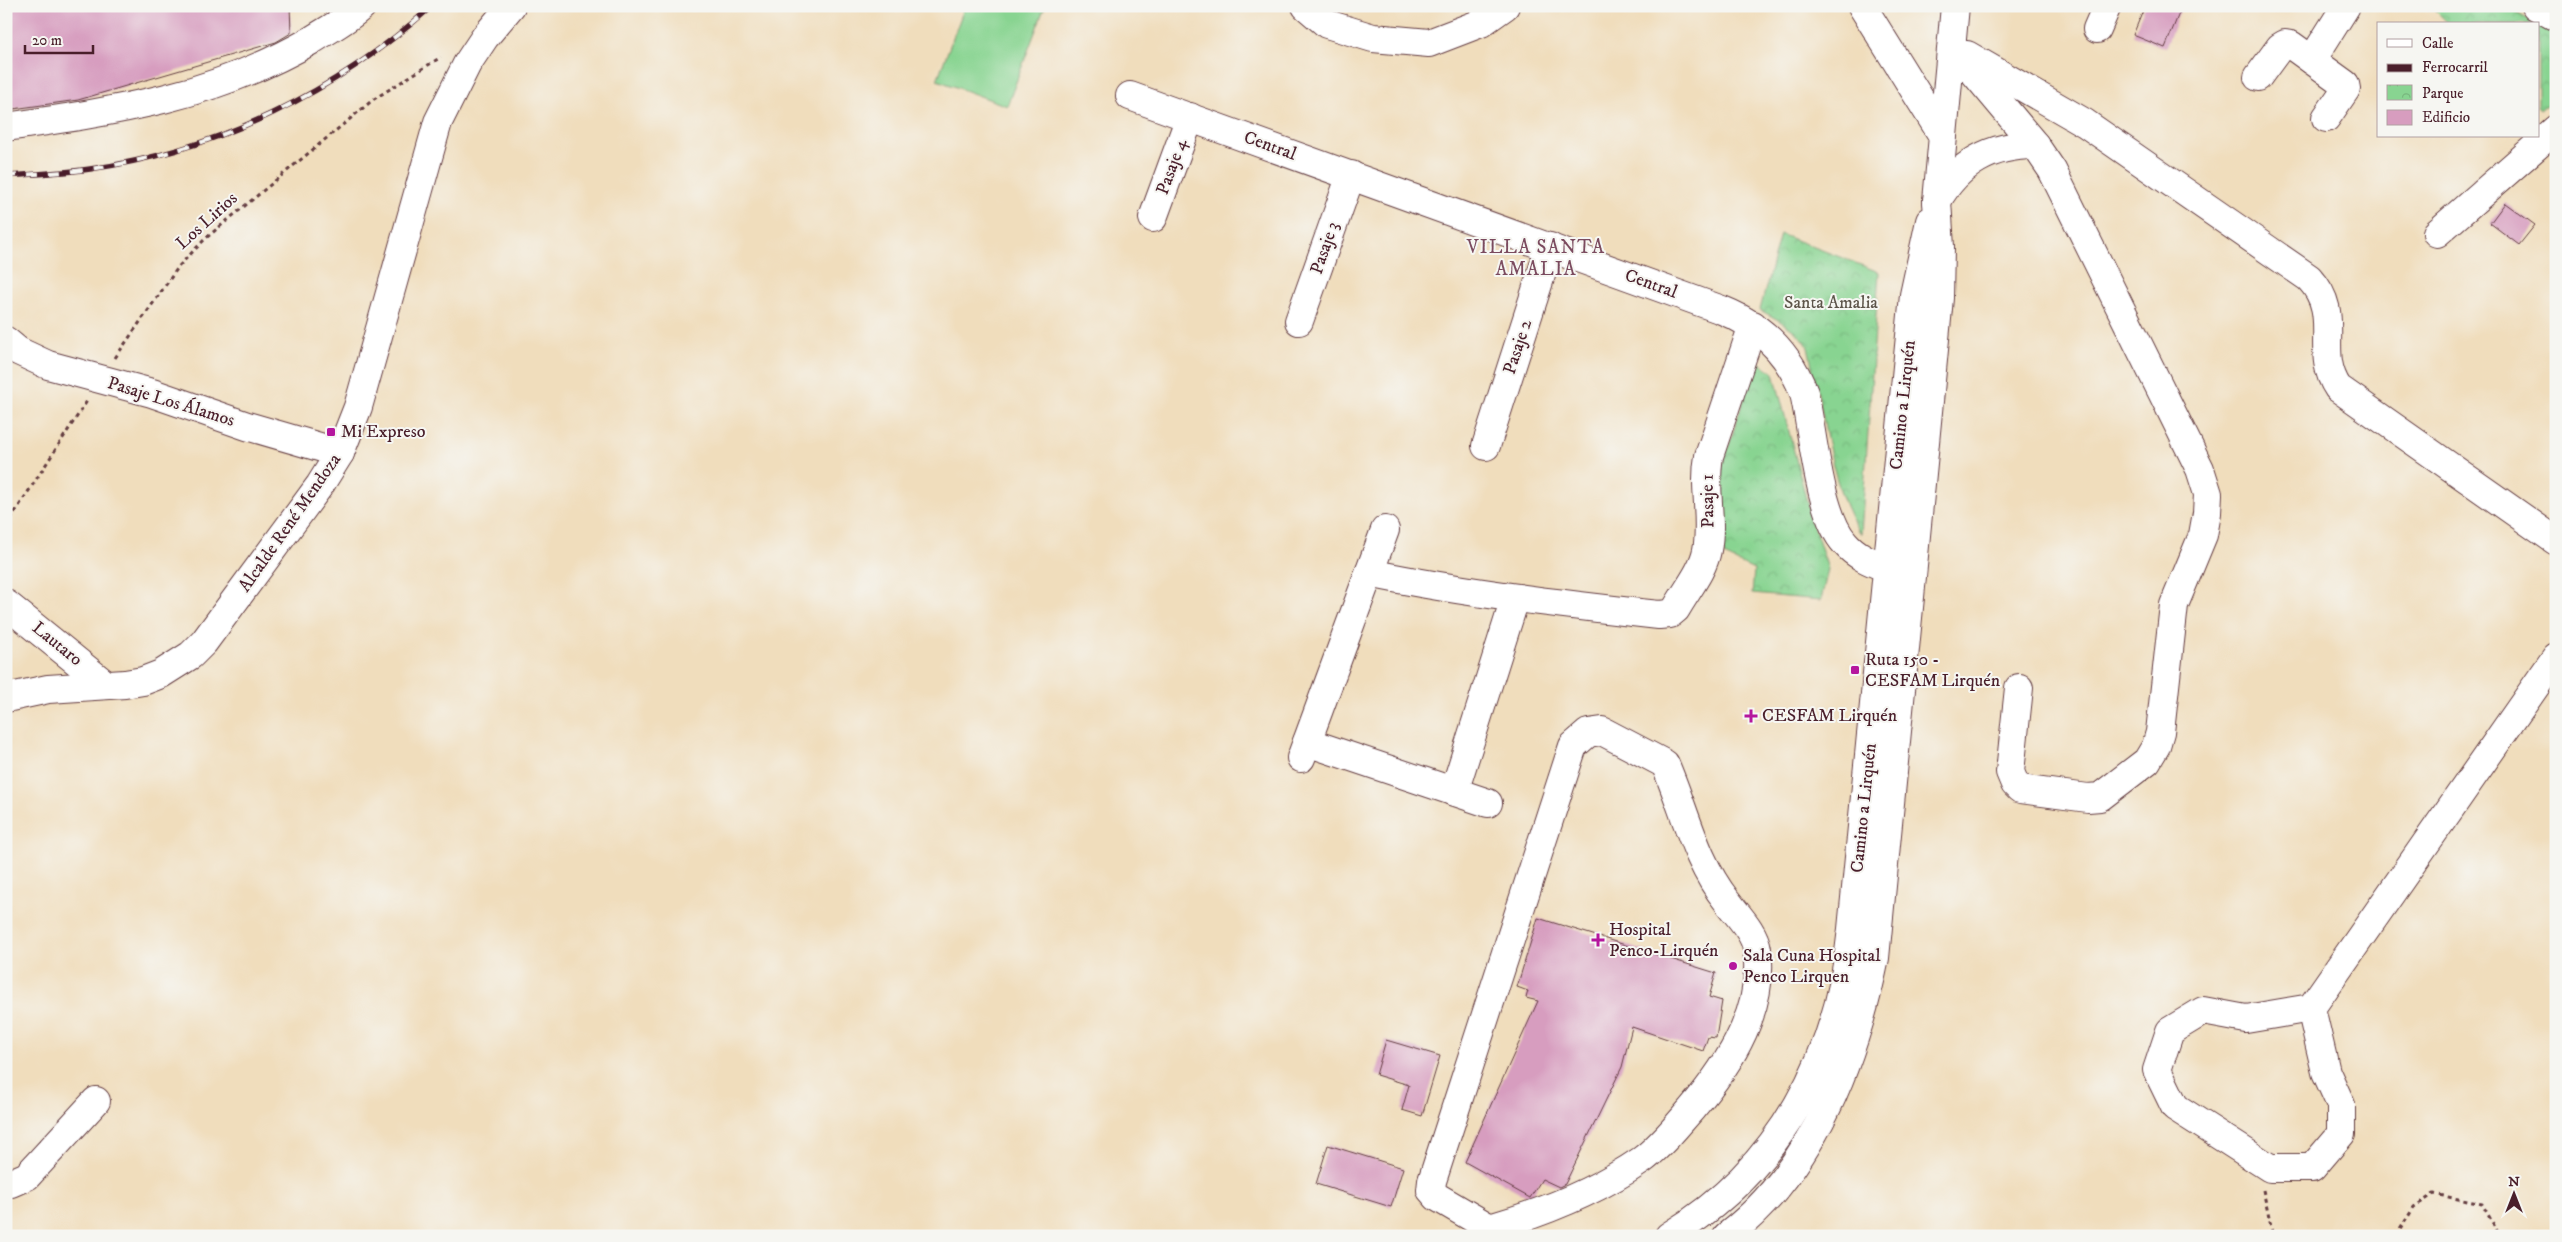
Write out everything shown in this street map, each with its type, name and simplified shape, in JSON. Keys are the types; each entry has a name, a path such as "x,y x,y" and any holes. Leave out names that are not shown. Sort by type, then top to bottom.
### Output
{"street":[{"path":"6,127 122,110 198,91 285,55 351,17 362,6"},
{"name":"Alcalde René Mendoza","path":"6,698 48,689 143,680 161,674 184,660 204,642 320,485 340,453 363,390 438,122 467,64 485,37 510,6"},
{"path":"1306,6 1326,24 1373,38 1429,43 1481,23 1505,6"},
{"path":"1862,6 1943,136"},
{"name":"Camino a Lirquén","path":"1669,1236 1722,1197 1767,1152 1808,1088 1834,1024 1849,961 1914,295 1924,244 1936,201 1955,6"},
{"path":"2312,60 2346,6"},
{"path":"2536,6 2556,17"},
{"path":"2258,77 2282,45 2291,45 2343,82 2347,87 2326,118"},
{"path":"1952,46 2035,145 2052,170 2200,469 2208,494 2203,535 2174,605 2160,732 2156,746 2147,761 2107,793 2094,798 2020,789 2014,784 2010,772 2019,688"},
{"path":"1952,46 2085,123 2309,278 2323,297 2327,309 2328,369 2338,388 2556,541"},
{"name":"Central","path":"1130,96 1722,310 1753,325 1779,348 1789,361 1801,384 1826,506 1837,532 1857,554 1887,568"},
{"name":"Pasaje 4","path":"1153,218 1190,117"},
{"path":"2437,233 2556,129"},
{"path":"1936,201 1956,174 1983,155 2000,148 2035,145"},
{"name":"Pasaje 3","path":"1300,321 1351,175"},
{"name":"Camino a Lirquén","path":"1728,1236 1757,1209 1801,1152 1819,1122 1849,1057 1867,996 1879,920 1939,298 1940,247 1936,201"},
{"name":"Pasaje 2","path":"1486,446 1550,247"},
{"name":"Pasaje 1","path":"1515,599 1659,615 1670,614 1676,609 1705,558 1709,541 1706,479 1709,456 1753,325"},
{"name":"Pasaje Los Álamos","path":"6,341 18,351 48,365 152,393 248,426 340,453"},
{"path":"1385,530 1304,750 1488,803"},
{"path":"1369,573 1430,586 1515,599 1454,792"},
{"name":"Lautaro","path":"6,604 106,685"},
{"path":"2311,1008 2326,1072 2341,1105 2341,1134 2312,1168 2270,1168 2175,1107 2157,1070 2170,1030 2203,1011 2246,1019 2311,1008 2556,657"},
{"path":"1602,731 1665,764 1694,841 1712,881 1750,931 1757,946 1758,982 1744,1028 1721,1074 1663,1141 1642,1160 1578,1195 1492,1232 1437,1197 1431,1190 1432,1181 1573,746 1588,733 1602,731"},
{"path":"6,1183 27,1176 96,1101"}],"path":[{"name":"Los Lirios","path":"6,526 101,380 192,250 374,99 442,57"},
{"path":"2270,1168 2260,1181 2274,1236"},
{"path":"2396,1236 2414,1208 2434,1194 2482,1204 2500,1236"}],"green space":[{"path":"965,6 1045,6 1007,106 937,80"},
{"path":"2431,6 2506,6 2532,22 2447,22"},
{"path":"2540,27 2556,36 2556,98 2541,110"},
{"name":"Santa Amalia","path":"1780,234 1879,272 1861,534 1851,517 1836,478 1808,347 1804,340 1789,327 1760,310"},
{"path":"1756,360 1774,373 1810,514 1828,569 1821,600 1752,594 1754,570 1724,556 1719,493 1722,467"}],"building":[{"path":"6,6 290,6 291,33 276,42 78,100 6,110"},
{"path":"2145,6 2182,6 2165,48 2133,35"},
{"path":"2505,203 2535,225 2519,245 2490,223"},
{"path":"1538,918 1716,973 1709,997 1722,1001 1716,1038 1708,1037 1703,1051 1632,1027 1622,1067 1565,1184 1559,1187 1542,1179 1530,1198 1465,1162 1538,1001 1526,998 1528,991 1517,987"},
{"path":"1386,1040 1440,1056 1422,1116 1402,1110 1409,1085 1376,1075"},
{"path":"1328,1145 1403,1168 1391,1207 1316,1184"}],"railway":[{"path":"6,176 90,169 137,160 184,148 229,132 273,113 315,91 395,37 432,6"}],"place":[{"name":"Mi Expreso","path":"331,432"},
{"name":"Ruta 150 - CESFAM Lirquén","path":"1855,670"},
{"name":"CESFAM Lirquén","path":"1751,716"},
{"name":"Hospital Penco-Lirquén","path":"1598,940"},
{"name":"Sala Cuna Hospital Penco Lirquen","path":"1733,966"}],"district":[{"name":"VILLA SANTA AMALIA","path":"1536,258"}]}
